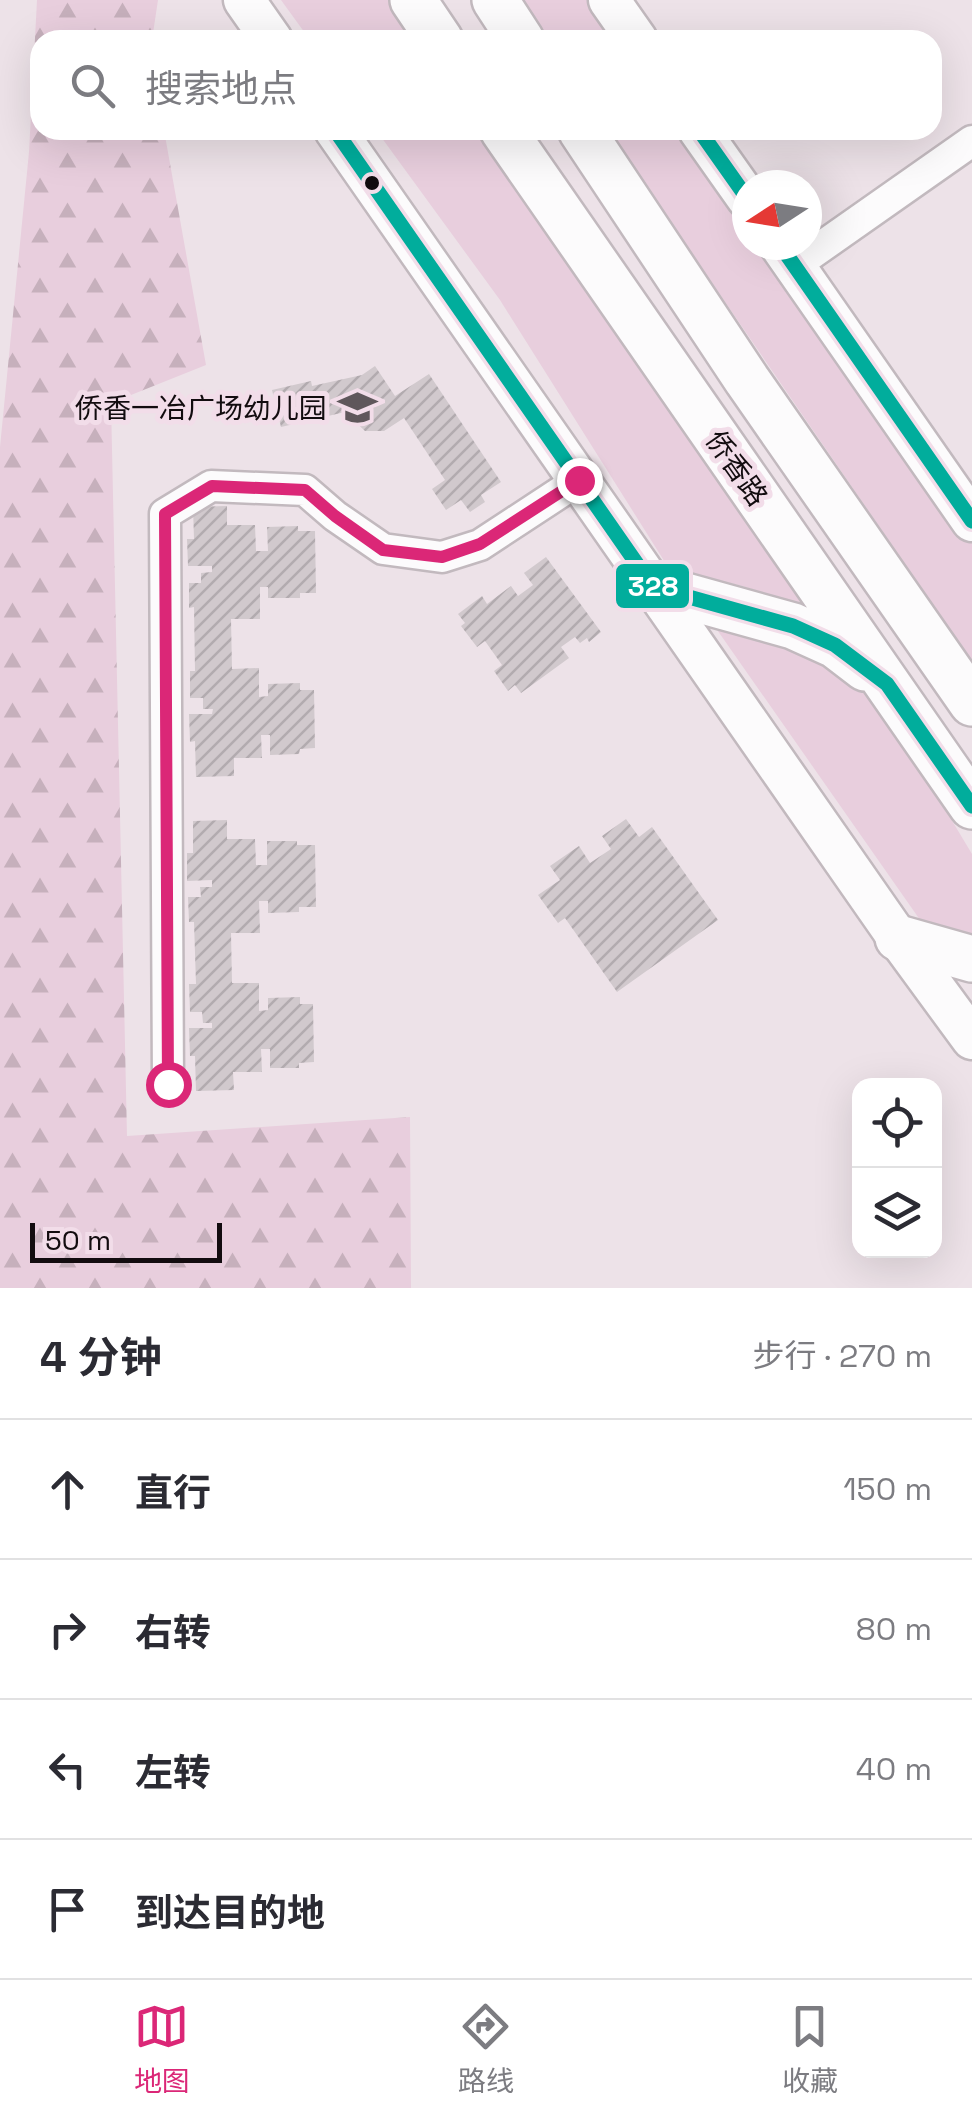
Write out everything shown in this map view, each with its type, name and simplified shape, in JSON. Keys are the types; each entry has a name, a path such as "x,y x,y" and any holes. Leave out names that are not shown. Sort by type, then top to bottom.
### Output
{"main road":[{"path":"244,0 265,30"},
{"path":"412,0 433,30"},
{"path":"495,0 515,30"},
{"path":"609,0 629,30"},
{"path":"341,140 972,1039"},
{"name":"侨香路","path":"510,140 972,806"},
{"path":"588,140 972,703"},
{"path":"706,140 732,177"},
{"path":"790,260 972,521"},
{"path":"653,587 793,626 834,645 887,684"},
{"path":"898,938 972,959"}],"street":[{"path":"822,233 972,141"},
{"path":"168,1084 165,514 212,486 305,490 383,550 442,557 480,544 579,480"}],"green space":[{"path":"37,0 158,0 154,30 35,30"},
{"path":"281,0 398,0 418,30 303,30"},
{"path":"518,0 604,0 624,30 539,30"},
{"path":"30,133 30,140 166,140 206,365 111,403 127,1136 410,1117 411,1288 0,1288 0,447"},
{"path":"383,140 494,140 825,624 752,589 673,575 500,300"},
{"path":"614,140 698,140 732,191 732,260 778,260 972,541 972,662"},
{"path":"713,624 791,641 877,696 972,854 972,948 932,937"}],"building":[{"path":"375,366 395,396 429,374 501,482 481,495 485,502 470,512 461,500 446,510 432,489 445,480 404,418 384,431 365,431 345,412 281,427 272,390 362,375"},
{"path":"227,506 227,525 255,525 256,551 268,551 267,527 298,526 298,531 315,531 316,593 300,593 300,598 268,598 268,587 260,587 260,619 231,619 232,669 259,668 259,697 268,696 268,684 300,683 300,690 314,690 315,748 300,749 299,754 270,755 270,735 261,735 262,758 234,758 234,776 196,777 189,714 212,714 213,709 203,709 203,698 190,698 190,671 195,671 194,607 189,608 189,583 201,583 201,573 212,572 212,566 188,566 187,539 194,539 193,507"},
{"path":"546,557 601,632 589,642 587,638 580,643 575,637 561,647 569,658 521,693 515,685 508,691 494,671 502,665 485,641 477,647 461,626 465,623 458,614 482,596 487,604 511,586 518,596 533,585 524,573"},
{"path":"626,819 639,837 652,827 718,920 617,992 565,918 558,923 538,895 560,880 550,866 579,846 590,863 611,849 602,836"},
{"path":"227,820 227,839 255,839 256,865 267,865 267,841 315,845 316,907 268,913 268,901 259,901 260,933 231,933 232,983 259,983 259,1011 268,1010 268,998 300,997 300,1004 313,1004 314,1062 299,1063 299,1068 270,1068 270,1049 261,1049 262,1072 233,1072 234,1090 196,1091 189,1028 212,1028 212,1023 203,1023 202,1012 190,1012 189,984 196,984 194,922 189,922 188,897 201,897 200,887 212,887 212,880 187,881 187,853 193,853 193,821"}],"transit line":[{"name":"328","path":"342,140 653,587 793,626 835,645 887,684 972,806"},
{"name":"328","path":"706,140 732,177"},
{"name":"328","path":"790,260 972,521"}],"place":[{"name":"侨香一冶广场幼儿园","path":"357,408"}],"route":[{"path":"168,1084 165,514 212,486 305,490 383,550 442,557 480,544 579,480"}]}
